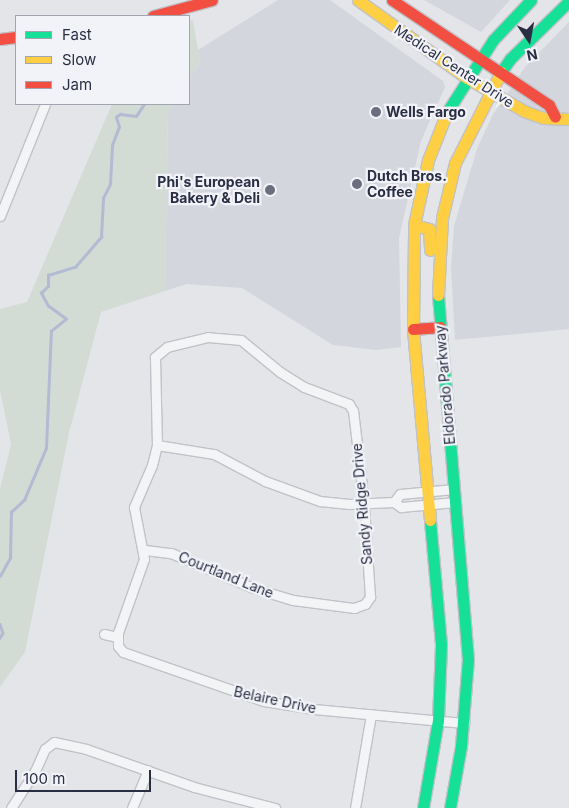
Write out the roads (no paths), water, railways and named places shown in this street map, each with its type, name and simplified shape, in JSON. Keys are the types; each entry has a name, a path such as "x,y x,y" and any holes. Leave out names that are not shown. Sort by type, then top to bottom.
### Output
{"main road":[{"path":"157,15 212,0"},
{"name":"Medical Center Drive","path":"358,0 467,78 524,111 543,118 555,116 569,119"},
{"name":"Eldorado Parkway","path":"423,808 438,720 441,644 429,491 413,329 414,225 424,176 436,137 467,78 498,34 531,0"},
{"name":"Eldorado Parkway","path":"450,808 464,723 468,659 438,310 438,244 449,183 463,142 490,90 537,30 569,1"},
{"path":"383,19 394,2"},
{"name":"Medical Center Drive","path":"394,2 500,75 549,105 555,116"},
{"path":"0,39 15,37"},
{"path":"414,225 425,227 431,233 429,276 438,310"},
{"path":"413,329 440,326"}],"street":[{"path":"0,216 45,105"},
{"name":"Sandy Ridge Drive","path":"157,445 155,357 167,347 208,337 241,340 280,372 304,387 349,404 353,411 364,504 370,597 365,604"},
{"path":"104,634 117,637 142,567 145,550 134,507 152,465 157,445 214,454 292,493 320,501 364,504 394,502 401,507 456,502"},
{"path":"394,502 400,494 454,489"},
{"name":"Courtland Lane","path":"145,550 171,553 253,588 293,600 354,608 365,604"},
{"name":"Belaire Drive","path":"117,637 122,652 218,687 274,702 464,723"},
{"path":"355,808 371,714"},
{"path":"11,808 35,771 45,749 54,742 86,749 245,805 275,808"},
{"path":"132,808 148,770"}],"waterway":[{"path":"0,576 10,558 11,512 24,500 46,448 51,331 66,319 48,306 41,293 48,286 48,275 75,267 101,237 103,198 110,184 112,145 119,127 116,117 120,114 136,116 143,105"},
{"path":"0,624 3,633 0,638"}],"place":[{"name":"Wells Fargo","path":"376,112"},
{"name":"Dutch Bros. Coffee","path":"357,184"},
{"name":"Phi's European Bakery & Deli","path":"270,190"}]}
